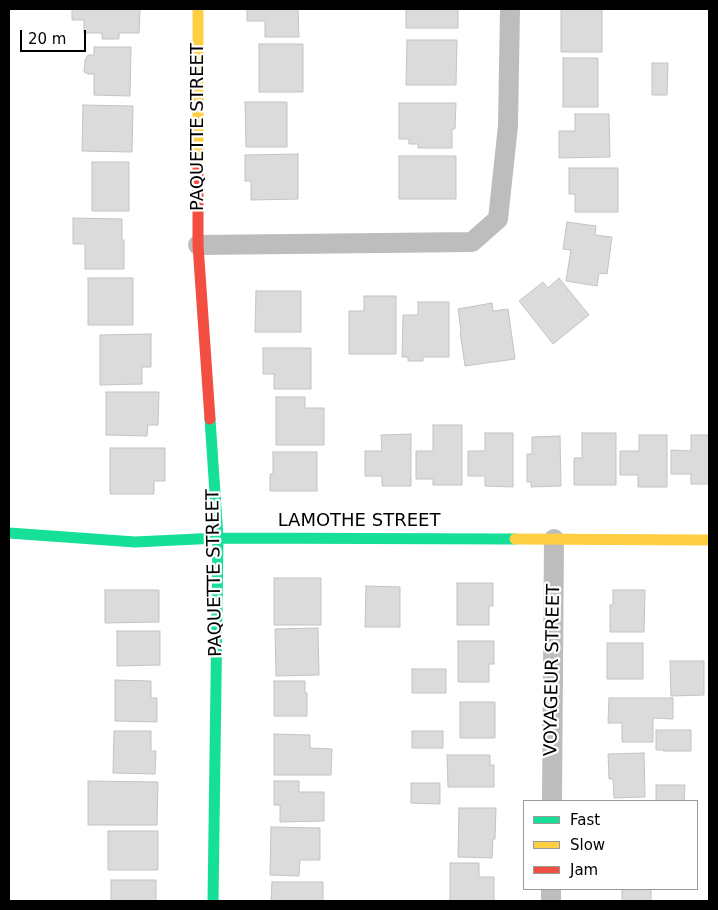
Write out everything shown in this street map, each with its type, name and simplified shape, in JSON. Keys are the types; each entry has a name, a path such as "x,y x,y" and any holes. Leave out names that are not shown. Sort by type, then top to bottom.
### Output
{"street":[{"name":"PAQUETTE STREET","path":"198,9 198,245 218,538 213,901"},
{"path":"198,245 472,242 498,219 508,126 510,9"},
{"name":"LAMOTHE STREET","path":"9,533 135,542 218,538 709,540"},
{"name":"VOYAGEUR STREET","path":"552,800 554,539"}],"building":[{"path":"72,9 140,9 139,33 119,33 119,39 102,39 102,33 84,33 84,20 72,20"},
{"path":"247,9 298,9 299,37 265,37 265,21 247,21"},
{"path":"406,9 458,9 458,28 406,28"},
{"path":"561,9 602,9 602,52 561,52"},
{"path":"407,40 457,40 456,85 406,85"},
{"path":"259,44 303,44 303,92 259,92"},
{"path":"94,47 131,47 130,96 94,95 94,74 84,72 85,60 88,55 94,55"},
{"path":"563,58 598,58 598,107 563,107"},
{"path":"652,63 668,63 667,95 652,95"},
{"path":"245,102 287,102 287,147 246,147"},
{"path":"399,103 456,103 455,129 452,129 452,148 418,148 418,144 409,144 409,139 399,139"},
{"path":"83,105 133,106 132,152 82,151"},
{"path":"575,114 609,114 610,157 559,158 559,131 575,131"},
{"path":"298,154 298,199 251,200 251,181 245,181 245,155"},
{"path":"399,156 456,156 456,199 399,199"},
{"path":"92,162 129,162 129,211 92,211"},
{"path":"569,168 618,168 618,212 575,212 575,194 569,194"},
{"path":"73,218 122,219 124,269 85,269 85,244 73,244"},
{"path":"567,222 596,226 595,235 612,237 607,274 599,273 597,286 566,281 571,250 563,249"},
{"path":"88,278 133,278 133,325 88,325"},
{"path":"559,278 589,315 553,344 519,301 543,282 548,288"},
{"path":"256,291 301,291 301,332 255,332"},
{"path":"364,296 396,296 396,354 349,354 349,311 364,311"},
{"path":"418,302 449,302 449,357 423,357 423,361 408,361 408,357 402,357 403,315 418,315"},
{"path":"492,303 493,311 508,309 515,359 465,366 458,309"},
{"path":"151,334 151,367 142,367 142,384 100,385 100,335"},
{"path":"263,348 311,348 311,389 274,389 274,374 263,374"},
{"path":"106,392 159,392 158,425 148,425 147,436 106,435"},
{"path":"276,397 305,397 305,408 324,408 324,445 276,445"},
{"path":"433,425 462,425 462,485 433,485 433,479 416,479 416,451 433,451"},
{"path":"485,433 513,433 513,487 485,486 485,476 468,476 468,451 485,451"},
{"path":"582,433 616,433 616,485 574,485 574,458 582,458"},
{"path":"411,434 411,486 382,486 382,476 365,476 365,451 382,451 381,435"},
{"path":"639,435 667,435 667,487 638,487 638,475 620,475 620,451 639,451"},
{"path":"691,435 709,435 709,484 691,484 691,474 671,474 671,450 691,451"},
{"path":"560,436 561,486 531,487 531,482 527,482 527,454 532,454 532,437"},
{"path":"110,448 165,448 165,481 154,481 154,494 110,494"},
{"path":"273,452 317,452 317,491 270,491 270,474 273,474"},
{"path":"274,578 321,578 321,625 274,625"},
{"path":"457,583 493,583 493,606 489,606 489,625 457,625"},
{"path":"366,586 400,587 400,627 365,627"},
{"path":"105,590 159,590 159,622 105,623"},
{"path":"613,590 645,590 644,632 610,632 610,605 613,605"},
{"path":"318,628 319,675 276,676 275,629"},
{"path":"117,631 160,631 160,665 117,666"},
{"path":"458,641 494,641 494,664 489,664 489,682 458,682"},
{"path":"607,643 643,643 643,679 607,679"},
{"path":"670,661 704,661 704,695 671,696"},
{"path":"412,669 446,669 446,693 412,693"},
{"path":"115,680 151,681 151,698 157,698 157,722 115,721"},
{"path":"274,681 305,681 307,716 274,716"},
{"path":"609,698 673,698 673,719 653,718 653,742 622,742 622,723 608,723"},
{"path":"460,702 495,702 495,738 460,738"},
{"path":"656,730 691,730 691,751 656,750"},
{"path":"114,731 151,731 151,751 156,751 155,774 113,773"},
{"path":"412,731 443,731 443,748 412,748"},
{"path":"274,734 310,735 310,748 332,749 331,775 274,775"},
{"path":"644,753 645,797 614,798 613,779 609,779 608,754"},
{"path":"447,755 490,755 490,765 494,765 494,787 448,787"},
{"path":"88,781 158,782 157,825 88,825"},
{"path":"274,781 299,781 299,792 324,792 324,821 280,822 280,805 274,805"},
{"path":"411,783 440,783 440,804 411,803"},
{"path":"656,785 685,785 684,800 656,800"},
{"path":"459,808 496,808 492,858 458,857"},
{"path":"271,827 320,828 320,860 300,860 299,876 270,875"},
{"path":"108,831 158,831 158,870 108,870"},
{"path":"450,863 479,863 479,877 494,877 494,901 450,901"},
{"path":"111,880 156,880 156,901 111,901"},
{"path":"272,882 323,882 323,901 271,901"},
{"path":"622,890 651,890 651,901 622,901"}],"traffic: fast":[{"path":"210,419 218,538 213,901"},
{"path":"9,533 135,542 218,538 515,539"}],"traffic: slow":[{"path":"198,9 198,169"},
{"path":"515,539 709,540"}],"traffic: jam":[{"path":"198,169 198,245 210,419"}]}
